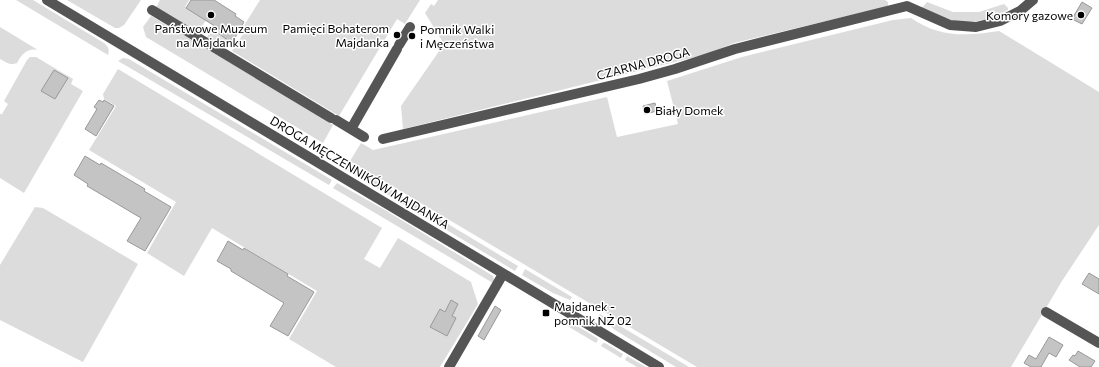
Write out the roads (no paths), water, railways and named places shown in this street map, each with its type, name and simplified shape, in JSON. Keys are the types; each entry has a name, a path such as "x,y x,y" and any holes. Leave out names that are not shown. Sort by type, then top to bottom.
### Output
{"street":[{"name":"DROGA MĘCZENNIKÓW MAJDANKA","path":"47,0 659,367"},
{"name":"CZARNA DROGA","path":"351,129 374,139 639,79 735,49 907,6 950,25 976,27 1000,21 1020,11 1033,0"},
{"path":"152,10 351,129 410,27"},
{"path":"448,367 503,274"},
{"path":"1046,312 1099,343"}],"place":[{"name":"Państwowe Muzeum na Majdanku","path":"211,15"},
{"name":"Komory gazowe","path":"1081,15"},
{"name":"Pamięci Bohaterom Majdanka","path":"397,35"},
{"name":"Pomnik Walki i Męczeństwa","path":"412,36"},
{"name":"Biały Domek","path":"647,110"},
{"name":"Majdanek - pomnik NŻ 02","path":"546,313"}]}
